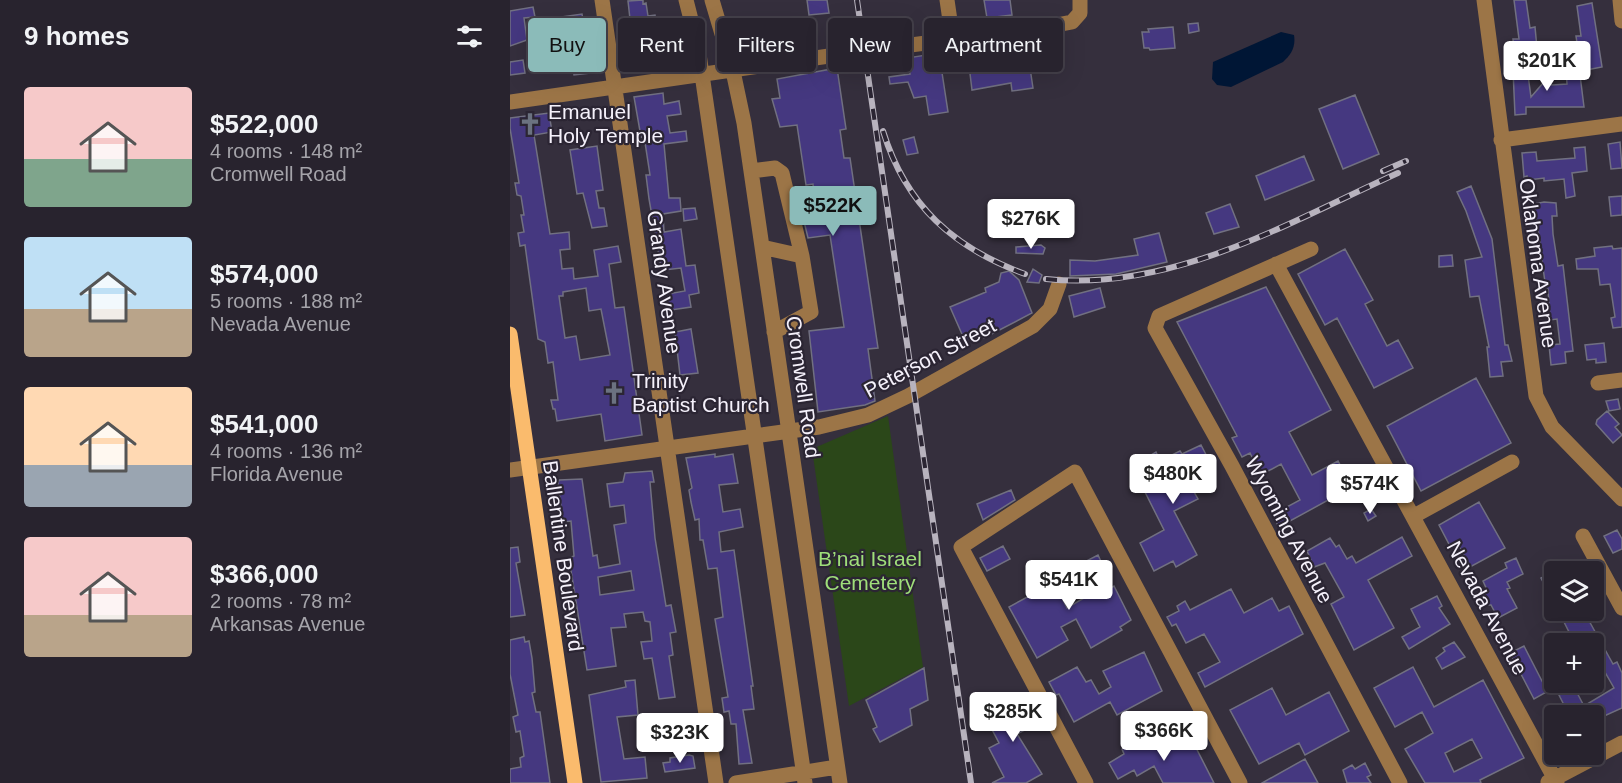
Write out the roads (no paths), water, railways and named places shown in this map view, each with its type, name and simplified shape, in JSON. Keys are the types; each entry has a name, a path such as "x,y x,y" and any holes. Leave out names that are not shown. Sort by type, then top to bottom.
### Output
{"main road":[{"name":"Ballentine Boulevard","path":"510,334 575,783"}],"street":[{"name":"Grandy Avenue","path":"602,0 716,783"},
{"path":"686,0 702,75 804,778"},
{"name":"Cromwell Road","path":"712,0 717,18"},
{"path":"947,0 950,18"},
{"path":"1063,24 1072,22 1077,18 1080,13 1080,0"},
{"name":"Oklahoma Avenue","path":"1484,0 1536,396 1551,427 1622,499"},
{"path":"1620,0 1622,21"},
{"path":"816,58 924,44"},
{"path":"510,102 725,72"},
{"name":"Cromwell Road","path":"733,72 751,171 840,783"},
{"path":"1501,140 1622,124"},
{"path":"751,171 775,168 782,173 802,256 811,312 774,332"},
{"path":"762,247 802,256"},
{"name":"Wyoming Avenue","path":"1311,249 1159,316 1155,328 1232,466 1400,783"},
{"name":"Nevada Avenue","path":"1276,264 1414,516 1553,781"},
{"name":"Peterson Street","path":"510,470 819,427 868,415 925,388 1033,326 1050,309 1059,284"},
{"path":"1598,382 1622,380"},
{"path":"1414,516 1512,462"},
{"path":"1086,783 961,547 1076,472 1240,783"},
{"path":"1583,536 1622,608"},
{"path":"1553,781 1622,743"},
{"path":"736,783 804,778 837,767"}],"water":[{"path":"1281,32 1294,35 1292,50 1283,62 1231,87 1217,85 1212,79 1213,62"}],"railway":[{"path":"857,0 971,783"},
{"path":"883,131 905,181 936,221 976,251 1025,274"},
{"path":"1383,171 1406,161"},
{"path":"1046,279 1093,280 1139,275 1183,264 1228,250 1271,232 1398,173"}],"place":[{"name":"Emanuel Holy Temple","path":"530,124"},
{"name":"Trinity Baptist Church","path":"614,393"}],"park label":[{"name":"B’nai Israel Cemetery","path":"870,571"}]}
